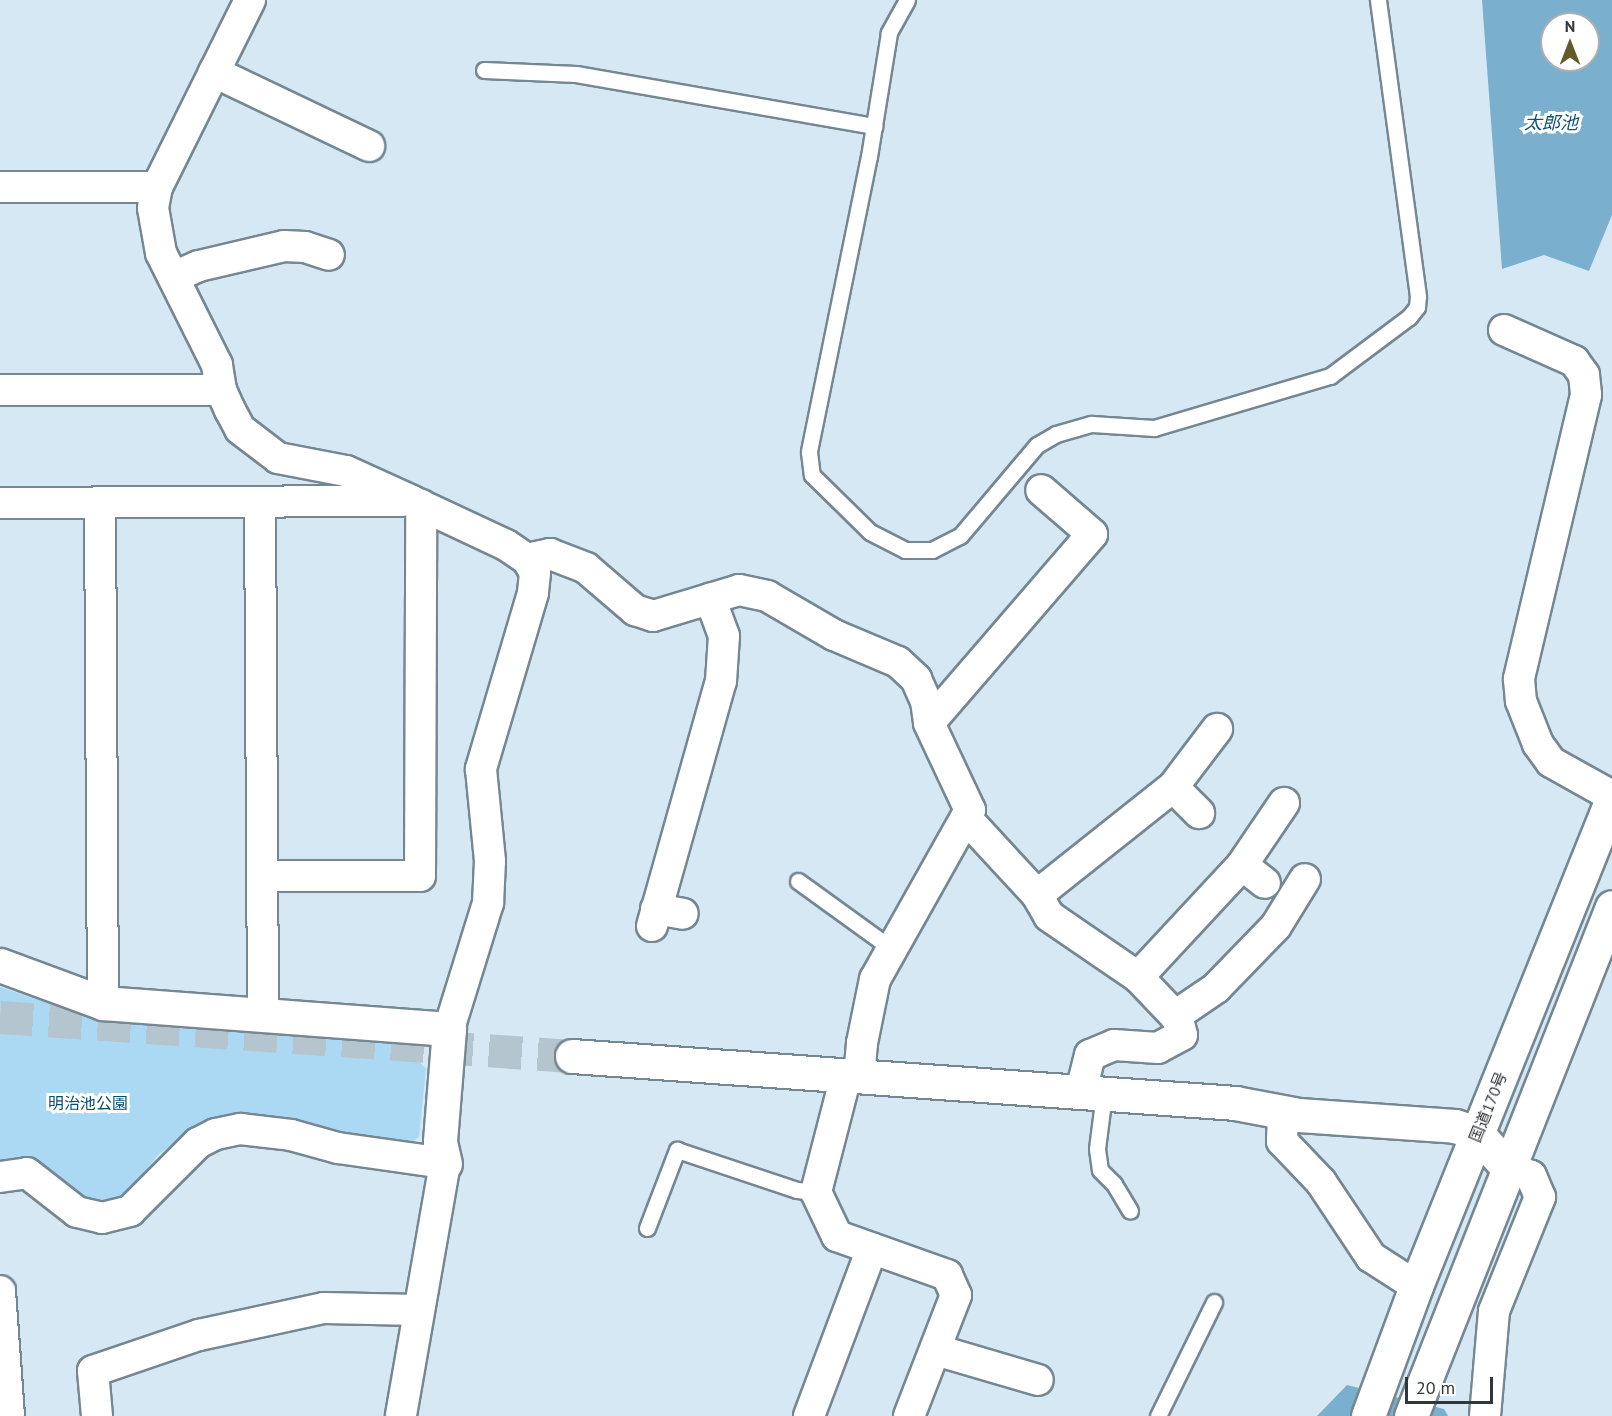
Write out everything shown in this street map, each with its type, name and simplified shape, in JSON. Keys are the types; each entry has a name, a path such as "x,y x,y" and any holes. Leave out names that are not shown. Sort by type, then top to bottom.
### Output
{"main road":[{"name":"国道170号","path":"1374,1402 1416,1286 1612,798"},
{"path":"1416,1405 1612,907"},
{"path":"0,965 103,1003 449,1029 440,1142 445,1163"},
{"path":"572,1056 1235,1103 1283,1112 1455,1126 1477,1133 1508,1168"}],"street":[{"path":"249,0 157,187 154,229 174,277 217,365 221,390 240,429 261,449 278,458 346,471 416,503 527,559 535,573 533,593 481,769 490,861 488,903 449,1029"},
{"path":"214,72 369,146"},
{"path":"0,187 157,187"},
{"path":"174,277 199,266 284,246 305,247 329,255"},
{"path":"1504,330 1574,361 1584,375 1586,395 1519,679 1521,701 1538,744 1551,762 1612,798"},
{"path":"0,390 221,390"},
{"path":"930,722 1092,534 1041,490"},
{"path":"100,502 103,1003"},
{"path":"260,502 263,1014"},
{"path":"0,503 416,503"},
{"path":"262,876 420,876 416,503"},
{"path":"527,559 550,554 585,568 635,610 653,616 674,613 710,598 739,590 768,596 834,635 898,662 916,679 930,722 970,810 875,979 852,1076 816,1192 837,1236 947,1275 956,1296 909,1416"},
{"path":"664,916 721,681 724,636 710,598"},
{"path":"1037,895 1173,787 1217,729"},
{"path":"1173,787 1199,813"},
{"path":"1138,977 1242,865 1284,803"},
{"path":"966,818 1037,895 1049,916 1138,977 1175,1016 1182,1035 1158,1048 1114,1046 1090,1055 1093,1093"},
{"path":"1242,865 1265,883"},
{"path":"1175,1016 1216,988 1275,926 1305,879"},
{"path":"1283,1112 1282,1142 1321,1182 1371,1257 1416,1286"},
{"path":"0,1177 27,1173 77,1212 102,1218 130,1211 198,1143 216,1134 240,1129 291,1135 338,1148 445,1163 401,1416"},
{"path":"1485,1416 1494,1311 1540,1197 1531,1176 1508,1168"},
{"path":"809,1416 872,1248"},
{"path":"0,1291 9,1416"},
{"path":"97,1416 93,1371 199,1335 324,1308 418,1310"},
{"path":"936,1350 1038,1380"}],"lane":[{"path":"907,0 889,33 874,126 809,452 812,475 870,532 906,550 932,550 960,536 1037,445 1056,434 1092,424 1154,428 1330,376 1409,317 1417,307 1418,296 1378,0"},
{"path":"484,70 576,74 874,126"},
{"path":"798,881 892,950"},
{"path":"1093,1093 1100,1170 1114,1184 1130,1211"},
{"path":"647,1228 677,1150 797,1190 816,1192"},
{"path":"1158,1416 1214,1302"}],"green space":[{"name":"明治池公園","path":"0,987 91,1018 404,1044 426,1069 419,1137 408,1144 248,1115 211,1117 159,1154 135,1184 112,1202 88,1199 76,1191 0,1165"}],"water":[{"name":"太郎池","path":"1482,0 1612,0 1612,215 1589,271 1544,255 1502,269"},
{"path":"1347,1385 1444,1409 1448,1416 1317,1416"}],"tunnel":[{"path":"0,1017 572,1056"}]}
